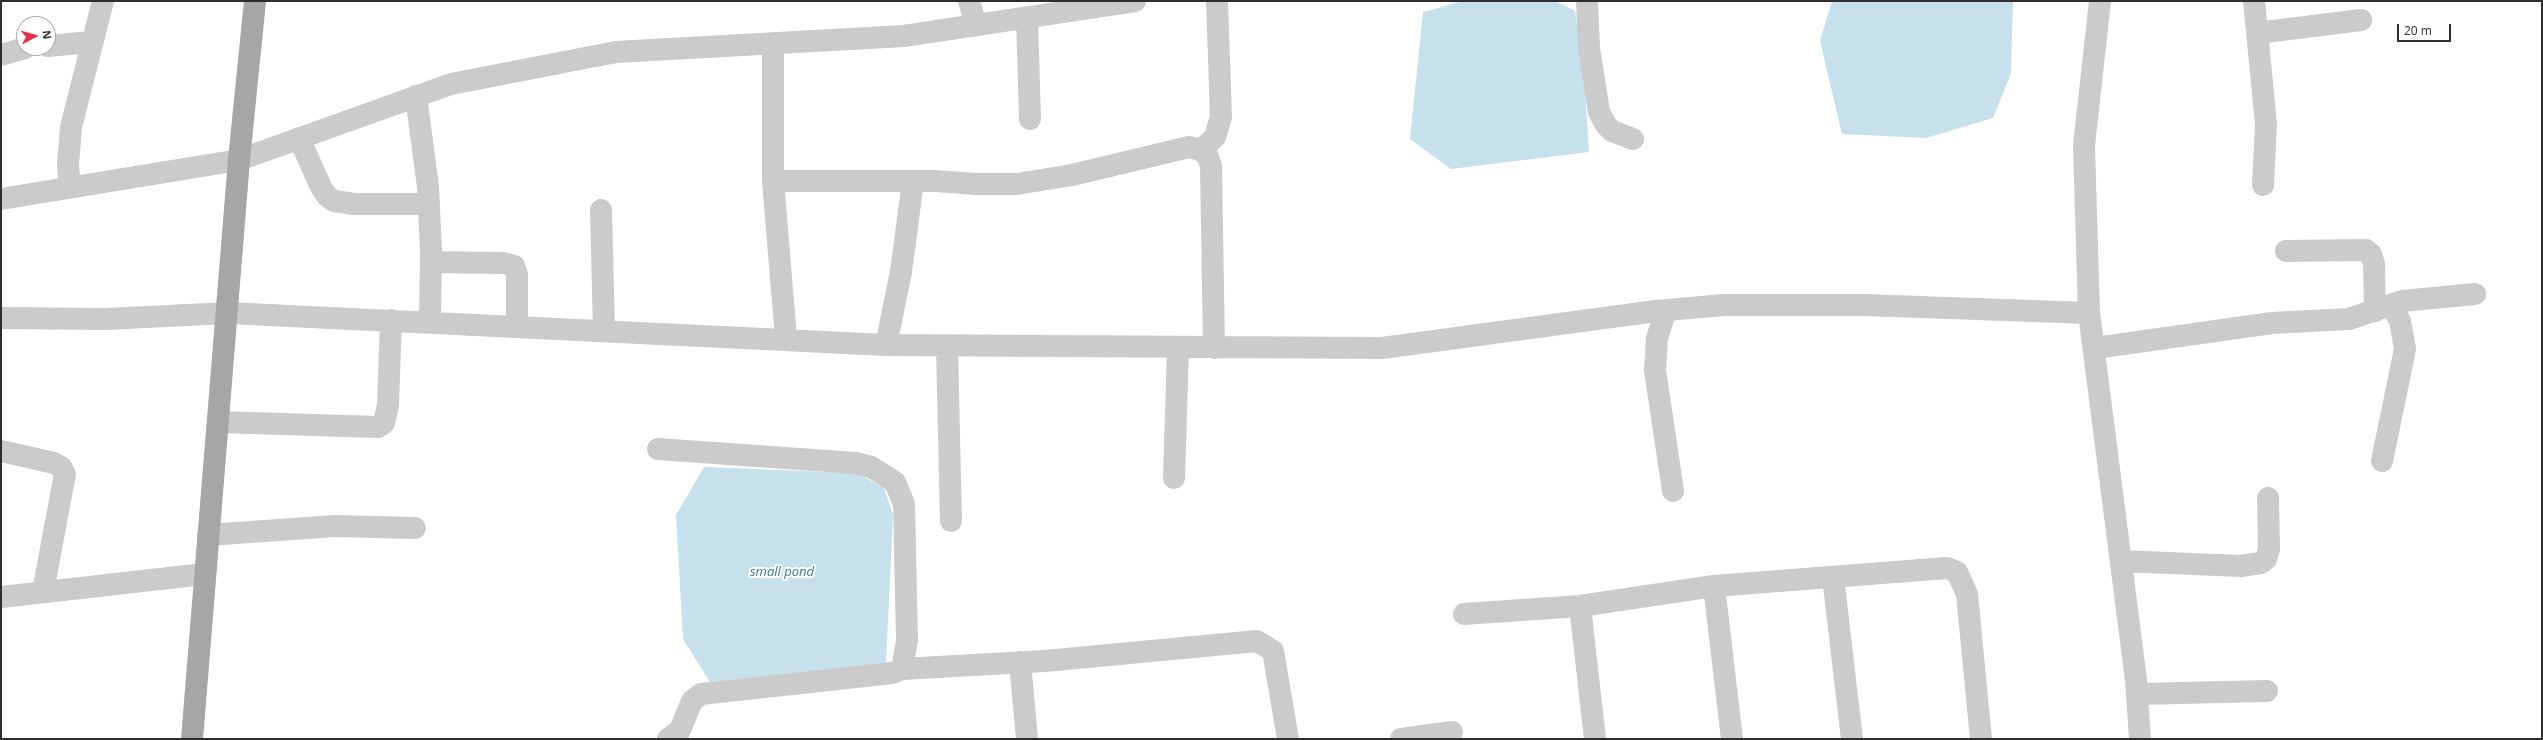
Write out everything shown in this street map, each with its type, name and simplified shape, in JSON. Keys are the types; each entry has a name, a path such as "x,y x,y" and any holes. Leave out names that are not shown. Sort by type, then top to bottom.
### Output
{"main road":[{"path":"192,739 204,574 228,314 239,160 256,1"}],"street":[{"path":"70,187 68,165 71,127 90,42 103,1"},
{"path":"969,1 976,25"},
{"path":"1,199 239,160 451,84 616,52 904,36 1135,1"},
{"path":"1201,150 1215,137 1221,117 1217,1"},
{"path":"1587,1 1589,48 1599,112 1606,125 1612,131 1633,140"},
{"path":"2100,1 2084,146 2089,313 2095,348 2137,694 2140,739"},
{"path":"2254,1 2266,124 2263,185"},
{"path":"1027,18 1030,119"},
{"path":"2257,33 2361,20"},
{"path":"56,45 90,42"},
{"path":"773,44 773,181 786,338"},
{"path":"1,56 16,51"},
{"path":"416,96 429,204 431,262 430,322"},
{"path":"299,138 321,187 327,196 334,201 354,204 429,204"},
{"path":"773,181 913,181 1017,184 1072,175 1189,148 1201,150 1208,157 1211,166 1214,348"},
{"path":"886,345 901,272 913,181"},
{"path":"601,210 604,331"},
{"path":"2286,251 2354,249 2366,250 2371,254 2383,308 2401,326 2405,349 2382,461"},
{"path":"431,262 504,263 514,266 517,275 517,327"},
{"path":"2095,348 2272,323 2349,319 2413,299 2475,294"},
{"path":"1,318 105,319 228,314 786,338 886,345 1178,348 1382,348 1666,310 1724,304 1864,304 2089,313"},
{"path":"1666,310 1657,338 1655,370 1673,491"},
{"path":"218,422 378,427 384,423 388,405 391,320"},
{"path":"946,346 951,521"},
{"path":"1174,478 1178,348"},
{"path":"658,449 856,463 871,467 895,482 904,504 907,640 902,669"},
{"path":"1,451 54,463 62,467 65,474 43,591"},
{"path":"2121,561 2241,566 2261,563 2266,559 2269,549 2268,498"},
{"path":"208,535 335,526 415,528"},
{"path":"1464,614 1580,606 1714,586 1947,568 1957,572 1967,594 1981,739"},
{"path":"1,597 43,591 204,574"},
{"path":"1833,577 1852,739"},
{"path":"1714,586 1732,739"},
{"path":"1580,606 1595,739"},
{"path":"668,739 680,730 692,701 701,694 892,674 902,669 1020,662 1257,640 1267,645 1275,659 1284,729 1288,739"},
{"path":"1020,662 1027,739"},
{"path":"2137,694 2267,691"},
{"path":"1401,739 1452,732"}],"water":[{"path":"1463,1 1555,1 1575,11 1584,72 1589,152 1451,169 1410,139 1423,12"},
{"path":"1832,1 2013,1 2011,73 1993,118 1926,138 1842,134 1820,41"},
{"name":"small pond","path":"704,467 857,473 884,488 893,515 886,663 710,682 683,639 676,515"}]}
